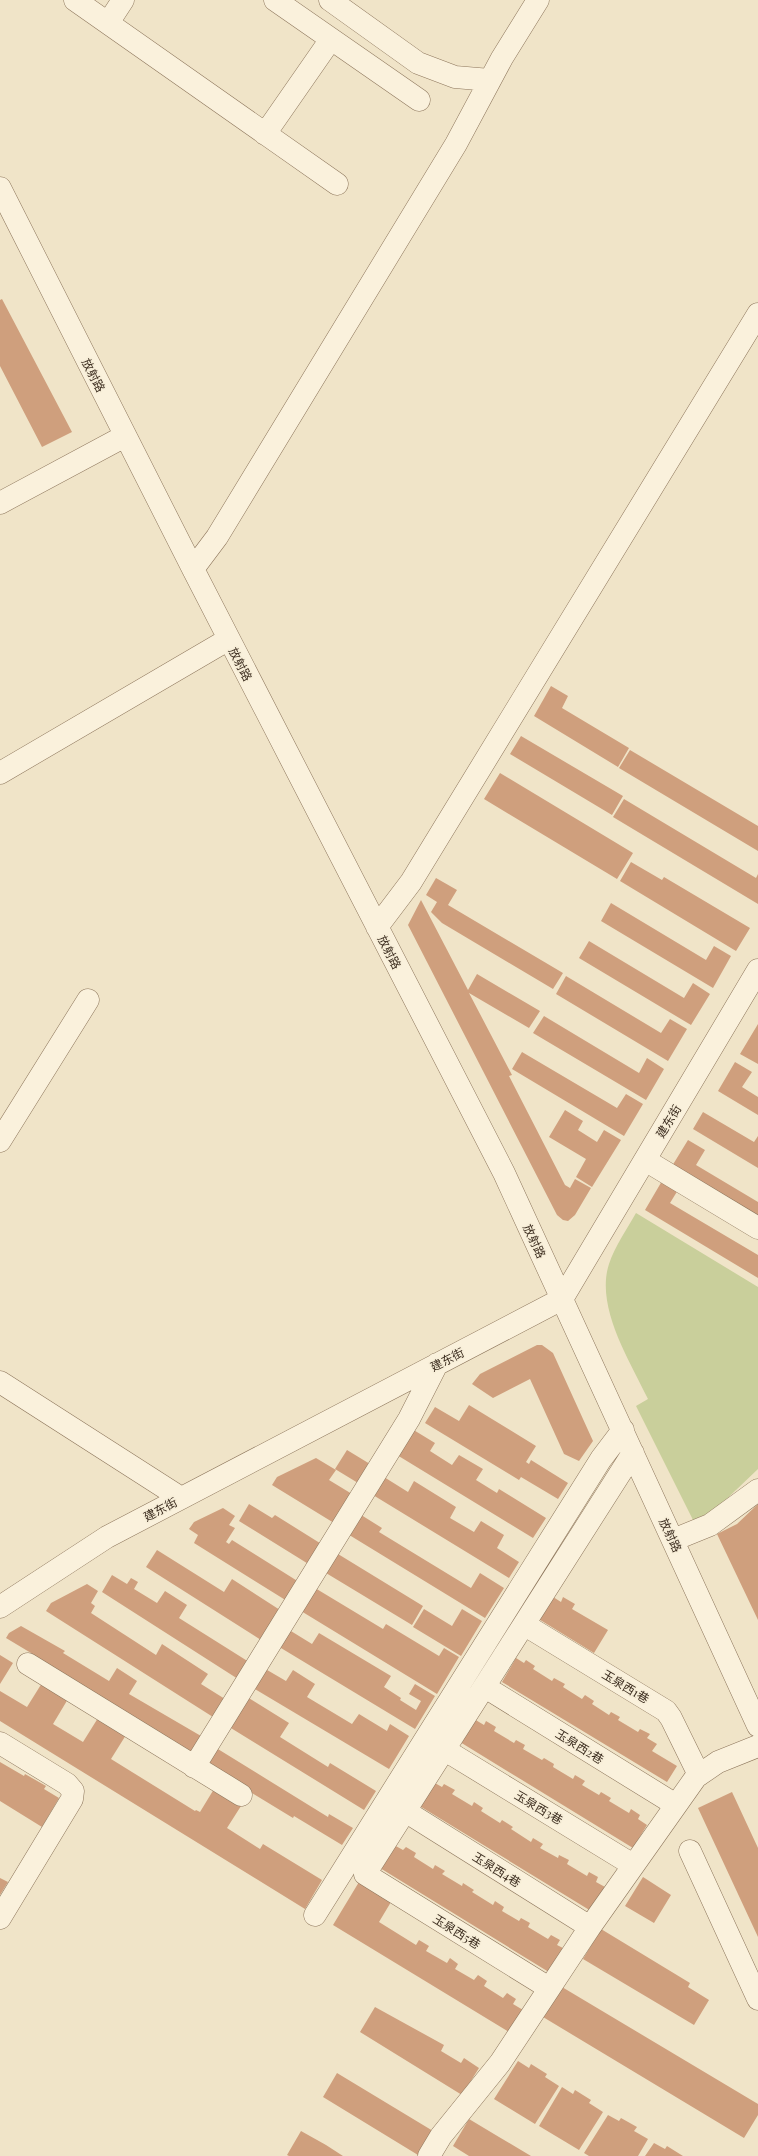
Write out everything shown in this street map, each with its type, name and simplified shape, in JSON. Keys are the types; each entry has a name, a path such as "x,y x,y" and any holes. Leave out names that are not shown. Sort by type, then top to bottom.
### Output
{"street":[{"path":"75,0 336,184"},
{"path":"108,23 123,0"},
{"path":"275,0 419,100"},
{"path":"330,0 418,63 456,77 490,80"},
{"path":"193,569 221,530 452,151 490,80 538,0"},
{"path":"265,134 332,39"},
{"name":"放射路","path":"0,188 193,569 504,1173 758,1726"},
{"path":"377,927 411,882 758,314"},
{"path":"0,503 125,436"},
{"path":"0,773 229,639"},
{"name":"建东街","path":"0,1607 107,1537 562,1299 758,970"},
{"path":"0,1141 88,1000"},
{"path":"645,1160 758,1228"},
{"path":"194,1767 409,1419 436,1364"},
{"path":"0,1382 182,1498"},
{"path":"315,1915 597,1465 622,1430"},
{"path":"405,1811 633,1453"},
{"path":"673,1540 710,1525 758,1490"},
{"name":"玉泉西1巷","path":"525,1624 666,1711 671,1718 699,1775"},
{"path":"28,1664 241,1795"},
{"name":"玉泉西2巷","path":"485,1687 676,1805"},
{"path":"0,1743 67,1784 73,1791 72,1799 0,1918"},
{"path":"429,2156 441,2136 500,2062 590,1926 699,1775 718,1762 758,1746"},
{"name":"玉泉西3巷","path":"445,1750 633,1865"},
{"name":"玉泉西5巷","path":"405,1811 365,1874 549,1988"},
{"name":"玉泉西4巷","path":"405,1811 590,1926"},
{"path":"690,1851 756,1990"}],"green space":[{"path":"636,1213 758,1287 758,1469 714,1511 693,1520 636,1406 648,1399 624,1351 610,1316 606,1281 609,1264 618,1244"}],"building":[{"path":"2,299 72,432 42,447 0,366 0,300"},
{"path":"551,686 568,696 562,708 629,748 618,767 534,716"},
{"path":"521,736 623,796 612,815 510,754"},
{"path":"630,750 758,826 758,851 619,768"},
{"path":"500,773 633,853 617,879 484,799"},
{"path":"624,799 756,878 758,874 758,904 613,817"},
{"path":"631,862 662,880 664,877 750,928 736,951 620,881"},
{"path":"436,878 457,890 448,905 563,973 553,989 442,923 431,912 437,902 426,895"},
{"path":"421,900 468,990 477,974 540,1011 529,1028 469,993 512,1075 509,1076 565,1185 570,1188 575,1179 591,1188 575,1215 568,1221 563,1220 557,1215 408,925"},
{"path":"611,903 706,960 714,946 731,956 713,988 601,921"},
{"path":"589,941 684,998 693,983 710,994 691,1025 579,958"},
{"path":"566,976 661,1033 670,1019 687,1029 668,1061 556,994"},
{"path":"544,1016 639,1073 647,1058 664,1069 646,1100 533,1033"},
{"path":"758,1024 758,1064 740,1054"},
{"path":"522,1052 617,1108 626,1094 643,1104 624,1136 512,1069"},
{"path":"735,1062 752,1072 742,1087 758,1097 758,1115 718,1091"},
{"path":"565,1110 583,1121 578,1130 597,1142 604,1130 621,1140 592,1187 576,1177 586,1159 549,1137"},
{"path":"703,1112 754,1142 758,1136 758,1168 693,1129"},
{"path":"688,1140 705,1150 696,1165 758,1202 758,1224 669,1171"},
{"path":"662,1181 678,1190 670,1203 758,1255 758,1278 645,1210"},
{"path":"537,1345 542,1345 553,1353 593,1441 579,1461 564,1454 530,1379 493,1398 472,1384 480,1374"},
{"path":"469,1405 536,1446 526,1462 529,1464 531,1460 568,1483 558,1499 521,1477 519,1480 425,1423 435,1407 459,1421"},
{"path":"412,1429 435,1443 430,1451 452,1465 459,1455 483,1469 476,1480 497,1493 499,1489 546,1518 533,1538 397,1455"},
{"path":"347,1450 370,1464 358,1483 335,1469"},
{"path":"316,1458 336,1470 329,1480 352,1494 334,1523 272,1485 277,1477"},
{"path":"384,1477 408,1492 414,1481 456,1507 450,1518 474,1532 481,1521 504,1535 497,1548 519,1562 509,1578 373,1495"},
{"path":"249,1504 272,1518 275,1515 323,1545 310,1565 239,1521"},
{"path":"758,1504 758,1620 717,1534 737,1524"},
{"path":"223,1508 235,1516 229,1525 235,1528 226,1542 229,1544 232,1540 299,1582 287,1601 194,1543 198,1535 189,1529 194,1522"},
{"path":"358,1513 382,1528 379,1532 471,1588 480,1573 504,1588 485,1618 346,1533"},
{"path":"157,1550 224,1592 232,1579 280,1610 261,1640 146,1567"},
{"path":"338,1554 423,1606 412,1625 326,1573"},
{"path":"112,1575 127,1584 131,1578 138,1582 134,1589 157,1603 165,1591 187,1605 179,1618 249,1662 238,1679 102,1592"},
{"path":"87,1584 98,1591 91,1603 95,1606 91,1613 156,1655 162,1644 208,1674 201,1684 225,1699 213,1717 46,1611 51,1603"},
{"path":"315,1588 383,1629 386,1624 439,1656 444,1648 459,1657 437,1694 301,1611"},
{"path":"550,1595 561,1602 563,1597 575,1604 572,1609 608,1630 594,1653 537,1618"},
{"path":"424,1609 452,1626 462,1609 482,1621 461,1656 413,1627"},
{"path":"21,1626 65,1651 63,1653 109,1681 117,1668 137,1681 129,1694 201,1736 189,1755 29,1656 31,1653 6,1638 9,1633"},
{"path":"286,1628 312,1644 319,1633 391,1676 384,1687 401,1698 400,1700 416,1710 421,1701 409,1694 415,1684 435,1696 415,1729 276,1645"},
{"path":"0,1655 13,1663 0,1684"},
{"path":"516,1658 524,1663 526,1660 535,1666 533,1669 552,1681 554,1678 565,1684 563,1687 582,1699 585,1695 594,1701 592,1704 609,1715 611,1712 620,1717 618,1720 638,1732 640,1729 650,1734 647,1738 657,1744 652,1751 677,1766 667,1782 502,1682"},
{"path":"262,1667 286,1681 293,1670 315,1684 307,1697 352,1724 359,1714 387,1731 390,1724 409,1736 389,1769 250,1686"},
{"path":"42,1683 68,1699 53,1724 83,1742 98,1718 126,1735 111,1759 195,1811 200,1812 214,1789 241,1806 227,1828 260,1849 263,1844 322,1880 305,1909 0,1721 0,1691 27,1707"},
{"path":"244,1695 289,1723 280,1737 328,1767 330,1763 376,1791 364,1810 226,1725"},
{"path":"474,1719 484,1725 486,1721 496,1727 494,1731 514,1743 516,1740 525,1745 523,1749 542,1760 544,1758 554,1764 553,1767 573,1779 575,1775 585,1781 582,1785 599,1795 601,1792 611,1798 609,1801 629,1813 631,1809 640,1815 638,1819 647,1825 633,1848 460,1742"},
{"path":"213,1746 328,1817 329,1814 353,1828 342,1845 294,1816 293,1818 203,1763"},
{"path":"0,1762 24,1776 25,1774 46,1786 44,1789 59,1798 42,1827 0,1801"},
{"path":"433,1782 442,1787 444,1784 455,1790 452,1794 472,1806 474,1802 483,1808 481,1811 500,1823 502,1820 513,1827 511,1829 531,1842 533,1838 543,1844 540,1848 558,1858 559,1855 569,1860 567,1864 587,1876 589,1872 598,1877 596,1882 605,1887 591,1911 418,1805"},
{"path":"732,1792 758,1848 758,1937 698,1808"},
{"path":"394,1845 403,1850 406,1847 416,1853 414,1857 433,1869 435,1865 445,1871 442,1874 462,1886 463,1883 474,1890 472,1892 493,1905 495,1901 504,1907 502,1911 519,1921 521,1918 530,1923 528,1927 548,1939 551,1935 560,1940 557,1945 567,1950 552,1974 380,1868"},
{"path":"643,1877 671,1895 654,1923 625,1906"},
{"path":"0,1878 8,1882 0,1895"},
{"path":"359,1882 391,1902 379,1922 416,1945 419,1940 429,1946 426,1951 447,1963 450,1958 458,1964 455,1969 474,1980 478,1975 487,1981 484,1986 503,1998 507,1993 516,1999 513,2004 523,2010 509,2032 333,1925"},
{"path":"601,1929 690,1983 688,1987 709,2000 694,2025 583,1959"},
{"path":"562,1987 758,2104 758,2115 744,2138 543,2017"},
{"path":"375,2007 444,2045 441,2051 461,2063 464,2058 479,2068 462,2095 360,2032"},
{"path":"518,2061 529,2068 531,2064 547,2074 545,2077 559,2086 535,2124 494,2099"},
{"path":"337,2073 433,2131 418,2155 323,2097"},
{"path":"562,2087 573,2094 575,2090 591,2100 589,2103 603,2112 579,2150 539,2126"},
{"path":"608,2115 619,2121 621,2118 637,2127 634,2131 648,2139 638,2156 589,2156 584,2153"},
{"path":"469,2119 531,2156 469,2156 453,2146"},
{"path":"301,2131 326,2145 343,2156 287,2155"},
{"path":"654,2143 665,2149 667,2146 683,2156 645,2156"}]}
